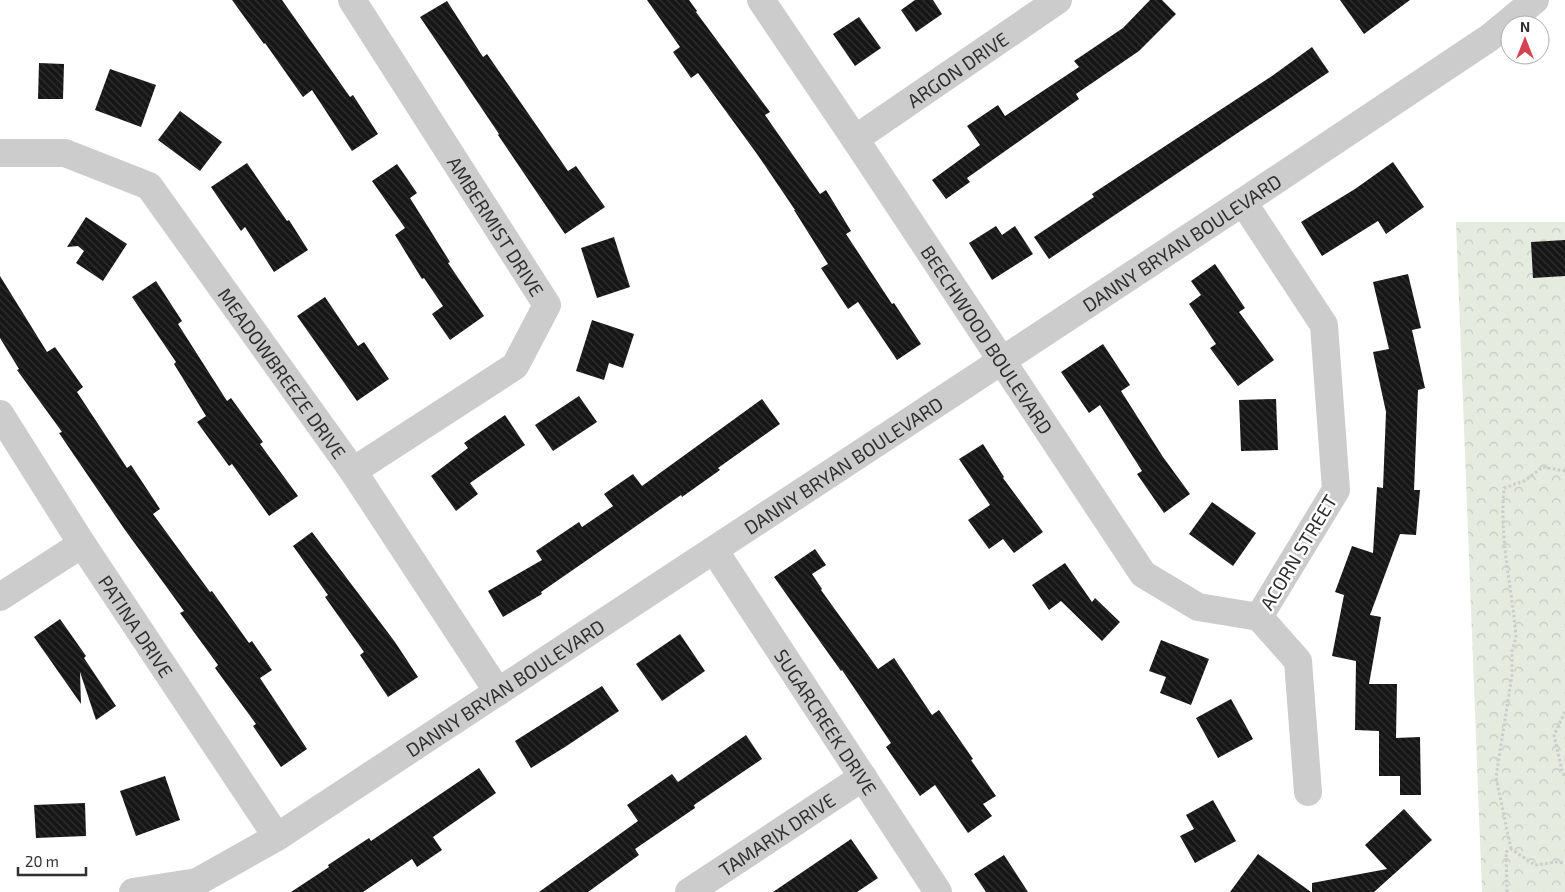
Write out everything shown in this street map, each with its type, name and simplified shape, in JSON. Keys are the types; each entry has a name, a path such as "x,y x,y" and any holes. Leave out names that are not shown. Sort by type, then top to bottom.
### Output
{"street":[{"name":"AMBERMIST DRIVE","path":"352,0 547,305 515,366 353,471"},
{"name":"BEECHWOOD BOULEVARD","path":"761,0 856,139 1143,574 1198,607 1259,617"},
{"name":"ARGON DRIVE","path":"856,139 1058,0"},
{"name":"DANNY BRYAN BOULEVARD","path":"132,892 197,882 277,838 1243,202 1489,38 1535,0"},
{"name":"MEADOWBREEZE DRIVE","path":"0,153 65,153 149,186 353,471 498,692"},
{"name":"ACORN STREET","path":"1243,202 1324,325 1336,490 1259,617 1298,661 1308,792"},
{"name":"PATINA DRIVE","path":"0,414 82,544 277,838"},
{"path":"0,597 82,544"},
{"name":"SUGARCREEK DRIVE","path":"714,550 938,892"},
{"name":"TAMARIX DRIVE","path":"690,892 863,777"}],"path":[{"path":"1565,471 1543,466 1524,481 1504,488 1504,537 1516,637 1512,650 1512,675 1496,777 1511,849 1536,865 1557,862 1565,863"},
{"path":"1565,712 1554,734 1565,778"},
{"path":"1507,892 1506,852 1511,849"}],"green space":[{"path":"1456,222 1565,222 1565,892 1482,892"}],"building":[{"path":"232,0 282,0 350,97 353,95 378,134 352,151 312,90 303,97"},
{"path":"647,0 689,0 770,112 765,115 820,194 826,190 851,231 846,234 921,344 897,360 858,302 848,309 821,268 828,264 795,210 698,73 691,78 673,52 680,47"},
{"path":"915,0 933,0 942,14 916,32 901,10"},
{"path":"1150,0 1162,0 1176,14 1139,51 1076,94 1079,99 967,178 970,182 946,199 932,180 980,145 967,126 998,105 1005,116 1079,67 1074,61 1123,28"},
{"path":"1340,0 1410,0 1364,34"},
{"path":"447,1 483,57 487,54 568,171 576,166 605,207 565,234 420,17"},
{"path":"859,17 881,48 855,66 833,34"},
{"path":"1312,47 1329,72 1049,259 1034,237 1094,197 1092,194 1272,76"},
{"path":"39,63 64,64 63,99 38,99"},
{"path":"110,69 156,85 141,127 95,110"},
{"path":"180,111 222,142 200,171 158,140"},
{"path":"1393,162 1424,207 1386,234 1378,221 1322,256 1301,222 1355,189"},
{"path":"247,163 287,221 289,220 308,250 274,272 245,227 241,231 211,187"},
{"path":"397,164 417,193 410,198 450,262 448,263 484,316 450,340 432,314 443,306 424,278 422,279 395,235 405,228 372,181"},
{"path":"86,217 127,244 103,281 76,263 84,251 78,246 67,247"},
{"path":"996,226 1002,235 1015,226 1033,254 992,280 969,243"},
{"path":"614,237 630,287 597,298 581,248"},
{"path":"1565,240 1565,276 1533,278 1531,242"},
{"path":"1215,264 1245,308 1239,312 1274,360 1238,386 1210,348 1216,344 1189,304 1201,295 1191,281"},
{"path":"1408,274 1421,328 1412,330 1425,388 1418,390 1414,490 1420,490 1416,535 1400,534 1370,615 1381,617 1369,684 1397,684 1396,738 1420,737 1421,795 1400,795 1400,776 1379,776 1379,731 1355,730 1356,661 1332,656 1344,595 1335,592 1352,546 1373,553 1377,487 1383,488 1386,412 1373,352 1389,349 1373,282"},
{"path":"0,276 47,352 55,347 83,387 77,392 127,468 131,465 160,509 153,514 210,592 212,591 249,643 252,641 272,670 260,678 307,749 281,767 253,726 256,724 215,668 218,665 180,613 184,611 125,530 59,433 62,432 17,370 19,369 0,338"},
{"path":"156,281 182,321 178,324 227,401 231,398 263,442 260,444 298,496 269,516 232,464 229,466 197,422 206,416 174,364 176,362 132,297"},
{"path":"325,297 358,346 364,342 389,379 357,401 297,316"},
{"path":"592,320 634,334 623,368 609,363 604,380 576,371"},
{"path":"1103,344 1130,385 1121,391 1163,457 1190,494 1164,513 1137,474 1142,471 1100,405 1089,413 1061,372"},
{"path":"579,396 597,422 553,451 535,425"},
{"path":"762,399 780,424 718,468 720,470 682,497 681,495 541,592 542,594 503,617 488,591 542,560 536,551 579,522 582,527 613,506 604,494 633,474 642,486"},
{"path":"1276,399 1278,450 1241,451 1239,400"},
{"path":"505,415 525,445 470,483 478,494 456,511 431,476 468,448 464,443"},
{"path":"983,444 1003,478 1043,532 1014,553 1003,539 989,549 968,520 990,505 959,459"},
{"path":"1212,502 1256,533 1233,566 1189,534"},
{"path":"312,532 395,642 418,677 388,697 360,655 364,652 325,597 328,595 293,546"},
{"path":"815,549 826,565 812,574 821,590 878,669 894,658 932,715 939,710 996,796 983,804 992,816 968,833 935,785 920,796 886,747 891,743 842,670 774,577"},
{"path":"1065,563 1092,602 1095,598 1120,622 1102,641 1061,601 1049,610 1032,585"},
{"path":"60,619 86,656 84,658 116,706 96,720 80,672 81,704 34,637"},
{"path":"680,634 705,671 662,701 636,664"},
{"path":"1161,640 1209,659 1191,705 1160,693 1166,677 1149,671"},
{"path":"602,686 619,711 531,768 515,741"},
{"path":"1231,699 1253,739 1218,758 1196,718"},
{"path":"746,735 762,759 694,805 695,808 635,849 639,855 588,892 539,892 638,821 627,805 672,774 678,782"},
{"path":"479,768 496,793 433,837 442,850 417,867 412,859 363,892 291,892 329,867 328,865 369,838 371,841"},
{"path":"165,776 180,820 136,836 120,791"},
{"path":"1213,800 1236,841 1195,863 1180,836 1194,829 1186,815"},
{"path":"85,803 86,836 36,838 34,805"},
{"path":"1404,809 1432,840 1374,892 1312,892 1312,883 1387,869 1365,845"},
{"path":"851,839 878,878 857,892 773,892"},
{"path":"1258,854 1311,892 1230,892"},
{"path":"1004,855 1028,892 986,892 974,874"}]}
